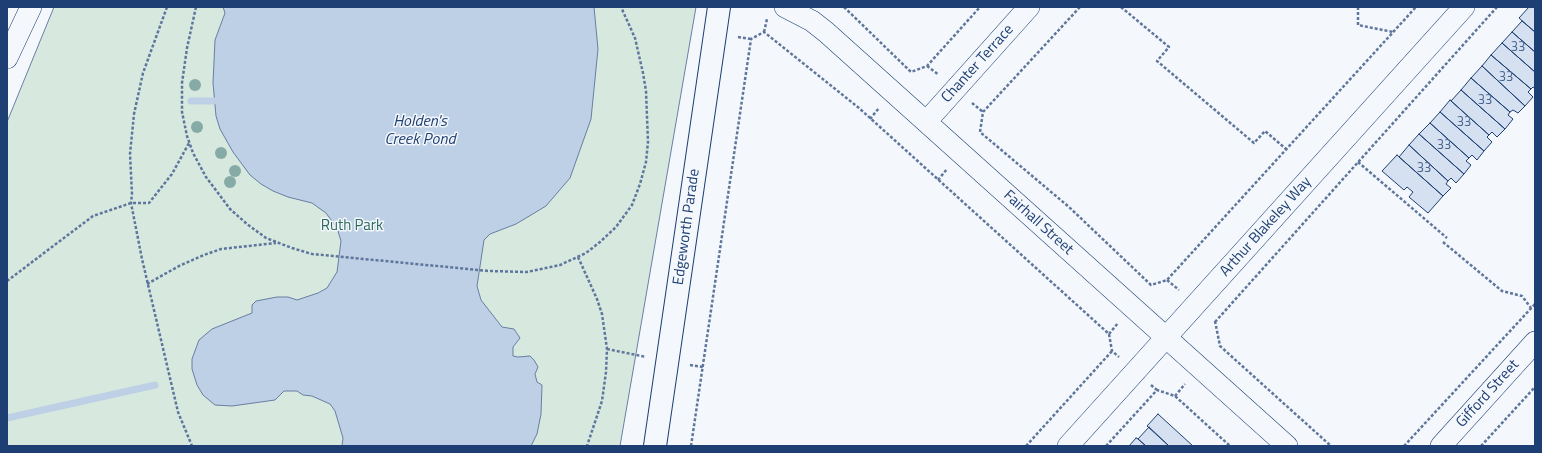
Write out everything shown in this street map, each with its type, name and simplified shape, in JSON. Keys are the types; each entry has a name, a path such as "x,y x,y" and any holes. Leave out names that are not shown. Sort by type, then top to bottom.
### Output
{"street":[{"path":"7,58 31,7"},
{"name":"Edgeworth Parade","path":"655,446 719,7"},
{"name":"Fairhall Street","path":"785,7 812,21 1287,446"},
{"name":"Chanter Terrace","path":"926,122 1029,7"},
{"name":"Arthur Blakeley Way","path":"1068,446 1464,7"},
{"name":"Gifford Street","path":"1441,446 1535,342"}],"path":[{"path":"167,7 143,73 134,114 130,154 131,203 178,412 192,446"},
{"path":"196,7 187,48 181,96 182,112 189,142 206,177 230,209 247,224 266,238 312,254 488,271 527,272 560,265 578,257 600,242 616,227 632,205 640,184 646,162 648,135 644,73 635,38 622,7"},
{"path":"844,7 911,72 927,66 980,7"},
{"path":"1080,7 983,112 980,132 1069,207 1151,285 1168,280 1416,7"},
{"path":"1121,7 1169,47 1157,61 1254,143 1265,131 1286,149"},
{"path":"1358,7 1358,25 1393,32"},
{"path":"1331,446 1220,346 1215,322 1497,7"},
{"path":"691,446 751,39 764,32 859,108 1109,334 1112,351 1026,446"},
{"path":"7,282 93,216 131,203 150,203 172,174 189,142"},
{"path":"1358,162 1447,238"},
{"path":"1443,242 1502,292 1522,296 1531,308"},
{"path":"148,284 179,266 221,249 278,243"},
{"path":"578,257 597,299 603,320 607,349 606,372 602,401 587,446"},
{"path":"1404,446 1535,304"},
{"path":"1481,446 1535,387"},
{"path":"1106,446 1156,390 1175,396 1230,446"}],"green space":[{"name":"Ruth Park","path":"54,7 696,7 620,446 7,446 7,122"}],"water":[{"name":"Holden's Creek Pond","path":"223,7 594,7 598,49 591,119 570,178 546,206 516,224 490,234 484,240 477,286 481,300 502,327 514,329 520,338 513,347 513,356 530,356 538,367 535,374 537,382 542,385 541,414 537,434 531,446 342,446 343,438 335,411 330,404 312,396 303,395 297,391 284,391 275,400 232,406 215,405 203,395 197,385 192,369 192,359 199,340 212,329 252,313 252,305 256,301 277,297 288,297 297,300 318,293 327,288 337,272 341,241 337,228 326,213 312,203 288,197 273,191 250,175 233,152 220,129 216,116 213,83 215,40 225,13"}],"building":[{"path":"1529,7 1535,7 1535,32 1519,18"},
{"path":"1522,21 1535,32 1535,52 1512,32"},
{"path":"1512,32 1535,52 1535,72 1502,43"},
{"path":"1502,43 1535,72 1535,88 1533,87 1531,89 1491,55"},
{"path":"1491,55 1531,89 1528,92 1533,97 1525,106 1482,66"},
{"path":"1482,66 1525,106 1518,113 1513,110 1510,112 1471,78"},
{"path":"1471,78 1510,112 1508,115 1513,119 1505,129 1461,90"},
{"path":"1461,90 1505,129 1497,137 1492,132 1489,135 1451,101"},
{"path":"1450,100 1489,135 1487,137 1492,142 1484,151 1440,112"},
{"path":"1440,112 1484,151 1477,160 1472,155 1469,158 1430,123"},
{"path":"1430,123 1469,158 1466,161 1471,165 1464,174 1419,134"},
{"path":"1419,134 1464,174 1456,183 1451,178 1448,181 1409,145"},
{"path":"1409,145 1448,181 1446,184 1451,188 1443,196 1399,157"},
{"path":"1397,155 1443,196 1428,213 1409,197 1413,192 1407,187 1404,190 1382,171"},
{"path":"1158,414 1193,446 1169,446 1147,426"},
{"path":"1149,427 1169,446 1146,446 1138,439"},
{"path":"1136,438 1138,439 1146,446 1129,446"}],"waterway":[{"path":"191,101 214,101"},
{"path":"7,418 155,385"}]}
